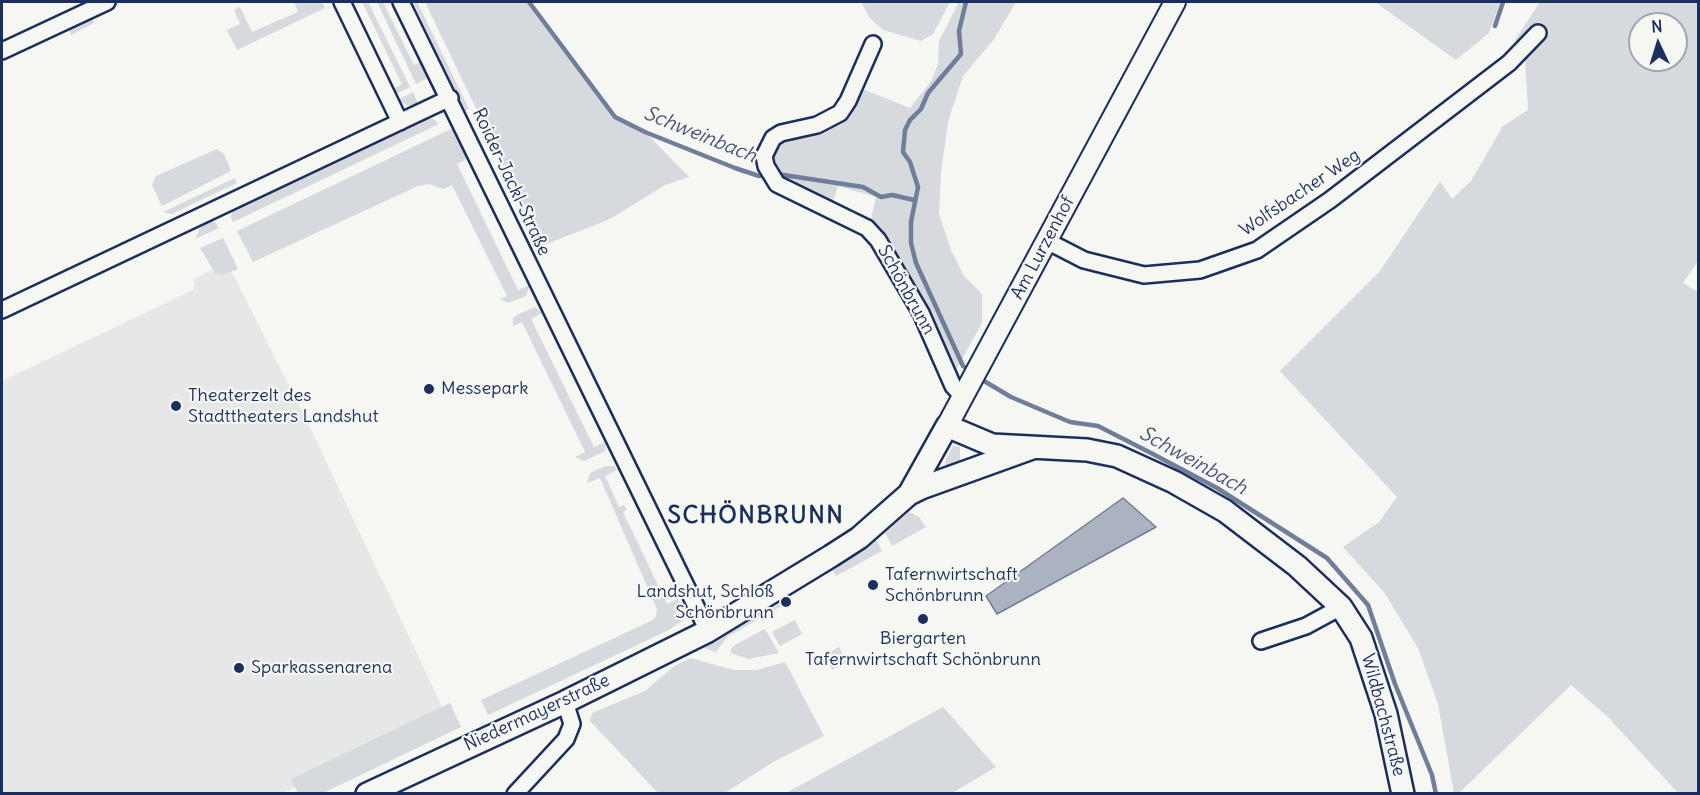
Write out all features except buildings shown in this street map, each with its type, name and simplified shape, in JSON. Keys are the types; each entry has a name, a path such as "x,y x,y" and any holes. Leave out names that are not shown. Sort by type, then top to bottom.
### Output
{"main road":[{"path":"947,426 992,445 1102,452 1128,460 1174,482 1251,528 1298,566 1341,608"},
{"name":"Am Lurzenhof","path":"909,494 947,426"},
{"path":"708,630 859,538 909,494 987,462 1032,448"},
{"name":"Wildbachstraße","path":"1341,608 1361,638 1370,659 1403,794"},
{"name":"Niedermayerstraße","path":"366,794 565,702 708,630"}],"street":[{"path":"2,51 107,2"},
{"path":"342,2 399,122"},
{"path":"401,2 450,98"},
{"name":"Am Lurzenhof","path":"947,426 1175,2"},
{"name":"Wolfsbacher Weg","path":"1047,241 1084,260 1144,275 1200,270 1257,250 1330,200 1509,63 1538,33"},
{"name":"Schönbrunn","path":"873,44 848,101 840,113 818,125 781,133 773,138 764,156 766,166 777,184 867,228 878,240 921,313 953,386 967,390"},
{"name":"Roider-Jackl-Straße","path":"2,310 450,98 573,357 708,630"},
{"path":"1261,641 1306,626 1341,608"},
{"path":"514,794 566,739 572,724 565,702"}],"shaded area":[{"path":"294,2 322,2 325,8 237,50 227,30 240,24 234,10 240,7 252,32 298,12"},
{"path":"362,2 368,2 410,87 394,95 392,89 402,84"},
{"path":"377,2 383,2 414,65 423,61 430,77 416,84"},
{"path":"413,2 417,2 469,109 465,111"},
{"path":"425,2 529,2 615,117 645,132 689,177 665,185 610,219 539,247 508,175"},
{"path":"861,2 950,2 933,34 921,41 883,30 870,18"},
{"path":"959,2 1016,2 994,39 963,76 948,122 941,172 939,214 951,250 964,276 982,294 982,323 956,370 953,386 870,223 876,197 838,186 831,208 777,184 767,146 829,120 855,86 910,108 932,80 938,64 939,41"},
{"path":"1375,2 1500,2 1489,33 1456,60"},
{"path":"1540,2 1698,2 1698,261 1683,283 1698,292 1698,793 1678,793 1607,716 1571,685 1459,793 1454,793 1438,704 1418,648 1384,592 1343,547 1379,522 1397,497 1280,371 1380,271 1440,181 1452,199 1471,181 1503,126 1528,110 1525,55 1515,40"},
{"path":"92,18 94,23 71,35 69,30"},
{"path":"413,92 418,103 409,106 397,100"},
{"path":"424,118 433,119 439,124 233,222 232,209"},
{"path":"455,127 469,158 457,164 518,290 530,285 526,296 508,303 500,299 507,296 452,185 443,189 429,184 418,186 253,262 237,231"},
{"path":"217,149 224,154 231,171 162,206 152,185 156,176"},
{"path":"235,178 237,183 172,214 163,212"},
{"path":"208,220 215,222 219,228 195,239 202,224"},
{"path":"223,238 238,269 223,275 215,273 200,248"},
{"path":"212,270 223,275 231,272 236,280 303,413 447,717 283,793 2,794 2,381 193,290 195,283 193,279"},
{"path":"535,307 542,313 531,319 594,447 606,442 605,451 584,461 575,457 585,452 522,322 513,326 513,318"},
{"path":"953,446 960,447 960,466 948,468 945,463"},
{"path":"605,466 614,466 617,470 605,476 619,507 624,505 627,510 623,512 667,604 678,599 685,619 667,631 488,715 481,700 653,620 656,616 657,609 600,478 587,483 590,473"},
{"path":"1123,498 1156,527 997,614 986,596"},
{"path":"909,512 919,517 926,527 892,546 885,533"},
{"path":"876,539 882,551 836,576 832,569"},
{"path":"784,601 785,604 727,637 716,652 704,648"},
{"path":"795,620 802,634 780,646 772,632"},
{"path":"765,629 779,653 748,659 731,653 735,645"},
{"path":"839,647 847,662 832,670 825,655"},
{"path":"690,658 734,670 757,670 785,662 824,736 773,762 725,793 658,793 590,721 592,713 645,691 673,667"},
{"path":"450,703 461,727 323,793 298,793 291,779"},
{"path":"943,707 996,767 952,793 786,793"}],"waterway":[{"name":"Schweinbach","path":"529,2 615,117 645,132 735,168 759,176 768,174"},
{"name":"Schweinbach","path":"966,2 959,31 961,54 928,93 921,109 910,120 905,130 903,152 910,162 918,187 911,222 911,243 916,263 963,366 970,371"},
{"path":"1495,26 1503,2"},
{"name":"Schweinbach","path":"777,174 863,187 881,197 892,195 914,200"},
{"name":"Schweinbach","path":"979,378 1011,397 1070,422 1098,426 1151,453 1217,488 1327,558 1368,605 1395,684 1432,775 1436,794"}],"place":[{"name":"Messepark","path":"429,389"},
{"name":"Theaterzelt des Stadttheaters Landshut","path":"176,406"},
{"name":"Tafernwirtschaft Schönbrunn","path":"873,585"},
{"name":"Landshut, Schloß Schönbrunn","path":"786,602"},
{"name":"Biergarten Tafernwirtschaft Schönbrunn","path":"923,619"},
{"name":"Sparkassenarena","path":"239,668"}],"district":[{"name":"SCHÖNBRUNN","path":"756,516"}]}
